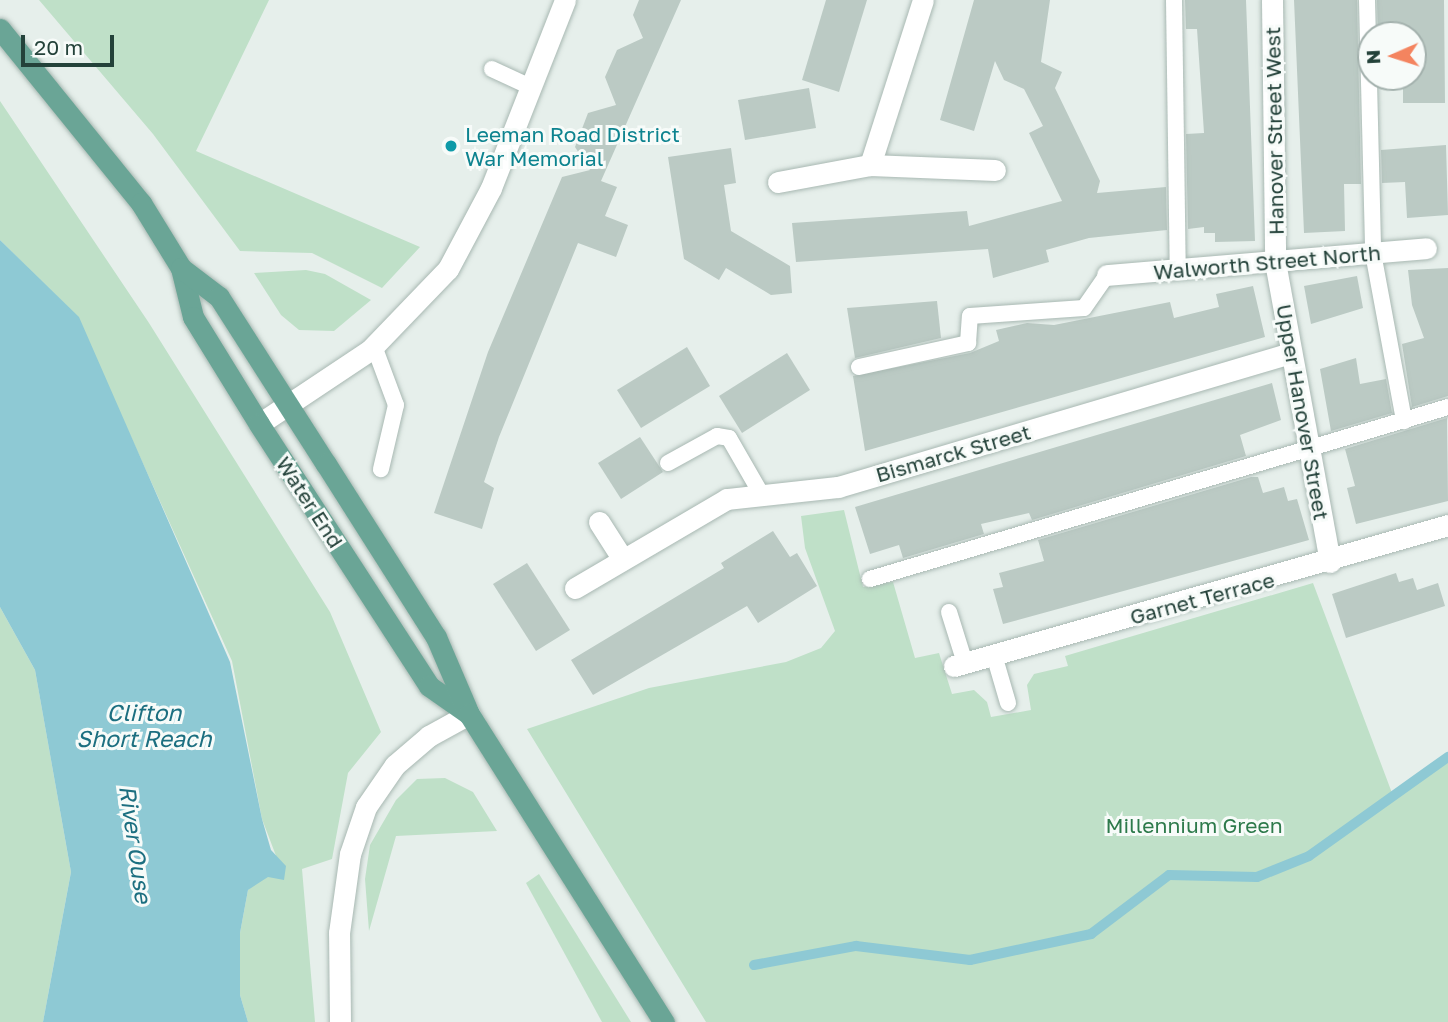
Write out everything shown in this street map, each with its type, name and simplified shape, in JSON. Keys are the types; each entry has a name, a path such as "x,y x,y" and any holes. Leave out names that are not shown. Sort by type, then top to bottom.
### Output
{"main road":[{"name":"Water End","path":"0,29 125,183 181,268 219,297 436,637 469,714 664,1022"},
{"name":"Water End","path":"181,268 193,317 259,424 429,686 469,714"}],"street":[{"path":"259,424 374,346 448,269 491,188 565,0"},
{"path":"870,165 923,0"},
{"name":"Hanover Street West","path":"1272,0 1275,261"},
{"path":"778,183 870,165 995,170"},
{"name":"Walworth Street North","path":"1107,275 1426,248"},
{"name":"Upper Hanover Street","path":"1275,261 1331,562"},
{"name":"Bismarck Street","path":"575,587 727,499 761,492 838,487 1291,353"},
{"path":"599,522 622,558"},
{"name":"Garnet Terrace","path":"959,664 1331,562 1448,525"},
{"path":"340,1022 339,933 350,853 366,807 395,765 429,736 469,714"}],"lane":[{"path":"1174,0 1178,270"},
{"path":"1367,0 1373,253 1404,421"},
{"path":"492,69 531,87"},
{"path":"859,367 968,343 970,316 1084,308 1107,275"},
{"path":"374,346 396,405 381,469"},
{"path":"870,579 1310,452 1448,407"},
{"path":"668,463 717,436 729,438 761,492"},
{"path":"949,612 959,664"},
{"path":"994,655 1008,703"}],"green space":[{"path":"39,0 269,0 196,151 420,247 382,288 312,253 240,251 153,134"},
{"path":"0,101 149,323 330,612 381,732 348,773 332,859 302,869 315,1022 248,1022 240,995 240,933 248,890 278,861 262,819 232,661 76,315 0,240"},
{"path":"306,270 325,274 371,300 334,331 299,330 281,315 254,273"},
{"name":"Millennium Green","path":"844,510 863,587 893,582 915,658 939,653 952,694 974,690 987,702 991,717 1031,710 1027,685 1034,674 1068,666 1065,656 1313,583 1392,793 1448,755 1448,1022 706,1022 527,729 649,688 786,662 821,648 835,631 805,548 801,516"},
{"path":"0,607 35,670 71,872 43,1022 0,1022"},
{"path":"445,778 473,792 497,831 396,836 369,931 365,879 370,845 396,800 417,779"},
{"path":"539,874 631,1022 602,1022 526,883"}],"water":[{"name":"Clifton Short Reach","path":"0,240 79,317 230,662 262,819 271,850 286,866 284,880 268,877 248,890 240,933 240,995 248,1022 43,1022 71,872 35,670 0,607"}],"building":[{"path":"639,0 681,0 601,181 617,187 605,216 628,225 616,257 578,243 499,437 484,482 494,488 482,529 434,513 488,352 562,177 590,170 575,147 588,113 616,105 605,77 617,50 643,38 633,15"},
{"path":"826,0 867,0 839,92 802,80"},
{"path":"974,0 1050,0 1041,62 1062,72 1055,88 1100,181 1097,193 1166,187 1167,230 1089,238 1046,250 1049,262 993,278 988,249 796,262 792,223 967,211 969,226 1062,201 1029,133 1043,126 1024,89 1004,80 995,61 974,131 940,120"},
{"path":"1185,0 1246,0 1255,241 1215,242 1215,233 1204,233 1204,227 1188,229 1186,134 1204,133 1197,29 1186,29"},
{"path":"1294,0 1357,0 1361,184 1344,184 1345,231 1304,233"},
{"path":"1377,0 1444,0 1445,103 1403,103 1403,91 1427,91 1427,21 1378,21"},
{"path":"809,88 816,128 745,140 738,100"},
{"path":"1446,145 1448,215 1407,218 1405,182 1382,183 1381,150"},
{"path":"731,148 736,183 724,185 731,231 790,266 792,293 771,295 726,268 719,280 684,259 668,157"},
{"path":"1448,268 1448,396 1412,407 1402,344 1424,338 1412,305 1408,270"},
{"path":"1357,276 1363,308 1311,324 1304,286"},
{"path":"1253,286 1265,337 865,451 853,376 970,353 999,341 996,330 1027,323 1054,325 1170,302 1174,318 1219,307 1216,294"},
{"path":"937,301 941,338 855,358 847,308"},
{"path":"687,347 710,386 641,428 617,390"},
{"path":"787,353 810,390 742,433 719,396"},
{"path":"1356,358 1360,384 1386,379 1392,413 1331,431 1320,369"},
{"path":"1272,383 1281,420 1240,435 1246,456 1032,520 1029,513 981,524 984,534 903,558 899,545 870,554 855,507"},
{"path":"1447,418 1448,501 1356,524 1347,488 1355,486 1345,449"},
{"path":"640,437 663,472 621,499 598,463"},
{"path":"1258,477 1263,493 1284,487 1288,501 1297,499 1309,540 1003,624 993,589 1003,587 999,573 1044,561 1038,540"},
{"path":"773,531 790,557 797,553 817,586 758,623 747,606 593,695 571,660 724,568 721,563"},
{"path":"527,563 570,630 536,651 493,584"},
{"path":"1396,573 1399,582 1413,578 1417,590 1438,583 1445,606 1346,638 1332,594"}],"waterway":[{"path":"754,965 856,946 970,960 1091,934 1169,875 1257,877 1309,856 1448,757"}],"place":[{"name":"Leeman Road District War Memorial","path":"451,146"}],"water label":[{"name":"River Ouse","path":"136,844"}]}
